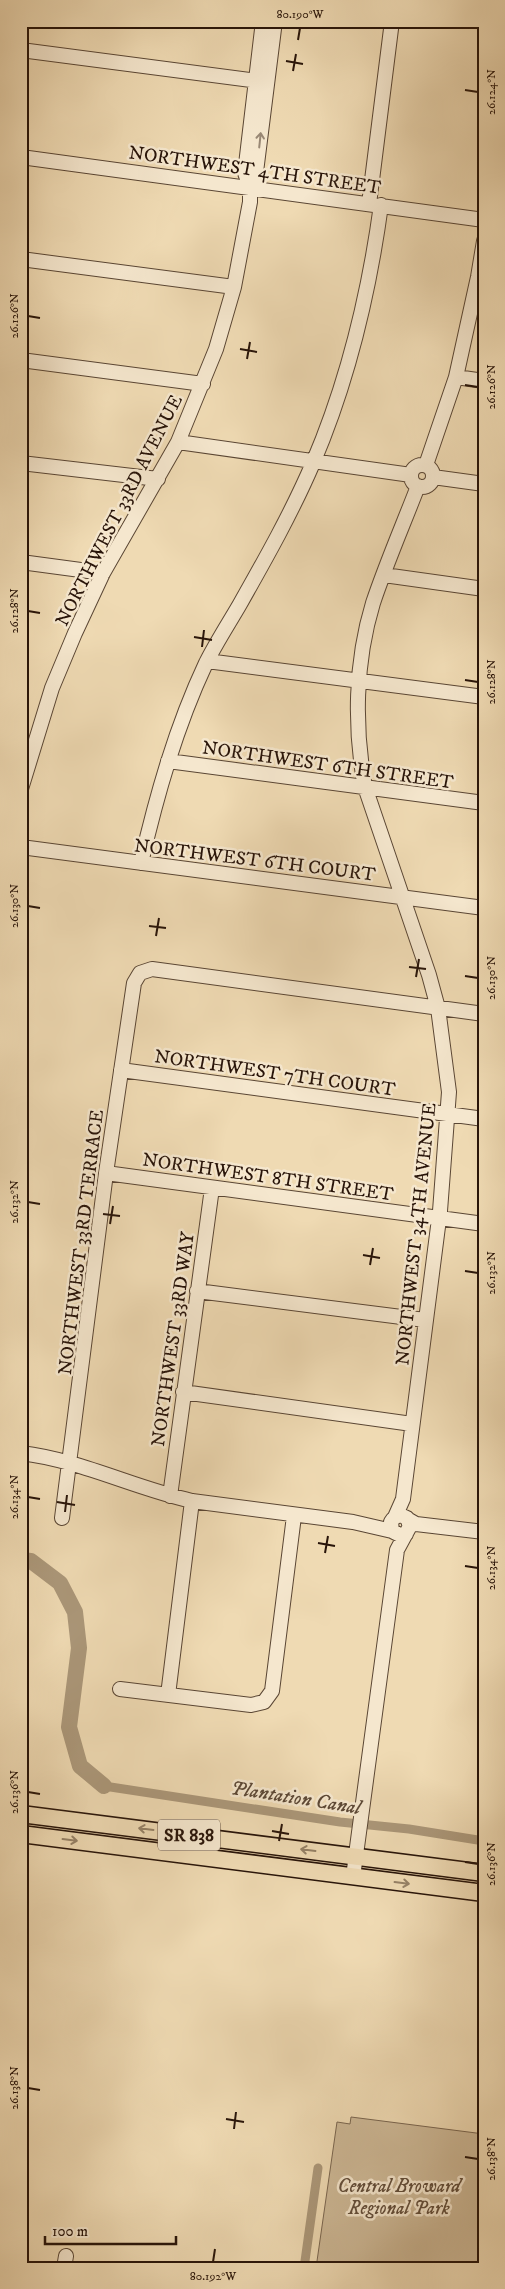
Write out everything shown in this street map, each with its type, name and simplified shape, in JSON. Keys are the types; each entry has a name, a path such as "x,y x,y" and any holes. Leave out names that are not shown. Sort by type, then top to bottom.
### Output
{"main road":[{"name":"SR 838","path":"21,1814 484,1873"},
{"name":"SR 838","path":"21,1834 484,1893"}],"street":[{"name":"NORTHWEST 33RD AVENUE","path":"261,81 263,21"},
{"name":"NORTHWEST 33RD AVENUE","path":"21,789 52,688 75,633 103,573 178,442 216,349 234,287 250,202 250,187 245,173 261,81 275,21"},
{"path":"141,863 153,811 185,712 207,661 287,518 314,462 335,406 364,305 392,21"},
{"path":"21,50 261,81"},
{"name":"NORTHWEST 4TH STREET","path":"21,157 484,220"},
{"path":"426,465 456,377 481,278 484,241"},
{"path":"21,258 234,287"},
{"path":"21,360 203,384"},
{"path":"456,377 484,381"},
{"path":"178,442 314,462 429,485 433,478 433,472 426,465 421,464 414,467 414,481"},
{"path":"21,463 158,479"},
{"path":"433,478 484,484"},
{"name":"NORTHWEST 34TH AVENUE","path":"401,1526 424,1320 439,1218 449,1114 449,1092 438,1008 404,897 365,787 360,764 358,733 359,681 368,626 414,481"},
{"path":"21,562 103,573"},
{"path":"384,575 484,589"},
{"path":"207,661 484,697"},
{"name":"NORTHWEST 6TH STREET","path":"168,761 484,803"},
{"name":"NORTHWEST 6TH COURT","path":"21,847 484,908"},
{"name":"NORTHWEST 33RD TERRACE","path":"62,1518 106,1173 134,983 140,974 152,969 438,1008"},
{"path":"438,1008 484,1014"},
{"name":"NORTHWEST 7TH COURT","path":"121,1070 484,1118"},
{"name":"NORTHWEST 8TH STREET","path":"106,1173 484,1224"},
{"name":"NORTHWEST 33RD WAY","path":"170,1496 212,1188"},
{"path":"197,1290 424,1320"},
{"path":"183,1392 412,1424"},
{"path":"21,1453 45,1456 70,1463 170,1496 192,1501 294,1516 401,1526 416,1524 484,1532"},
{"path":"168,1695 192,1501"},
{"path":"120,1689 251,1705 264,1702 272,1691 294,1516"},
{"path":"353,1877 401,1526"}],"green space":[{"name":"Central Broward Regional Park","path":"351,2117 484,2134 484,2268 316,2268 337,2122 350,2124"}],"waterway":[{"path":"21,1560 31,1561 60,1583 75,1612 79,1648 69,1727 80,1766 104,1786"},
{"name":"Plantation Canal","path":"104,1786 340,1822 409,1829 484,1841"},
{"path":"304,2268 318,2168"}]}
